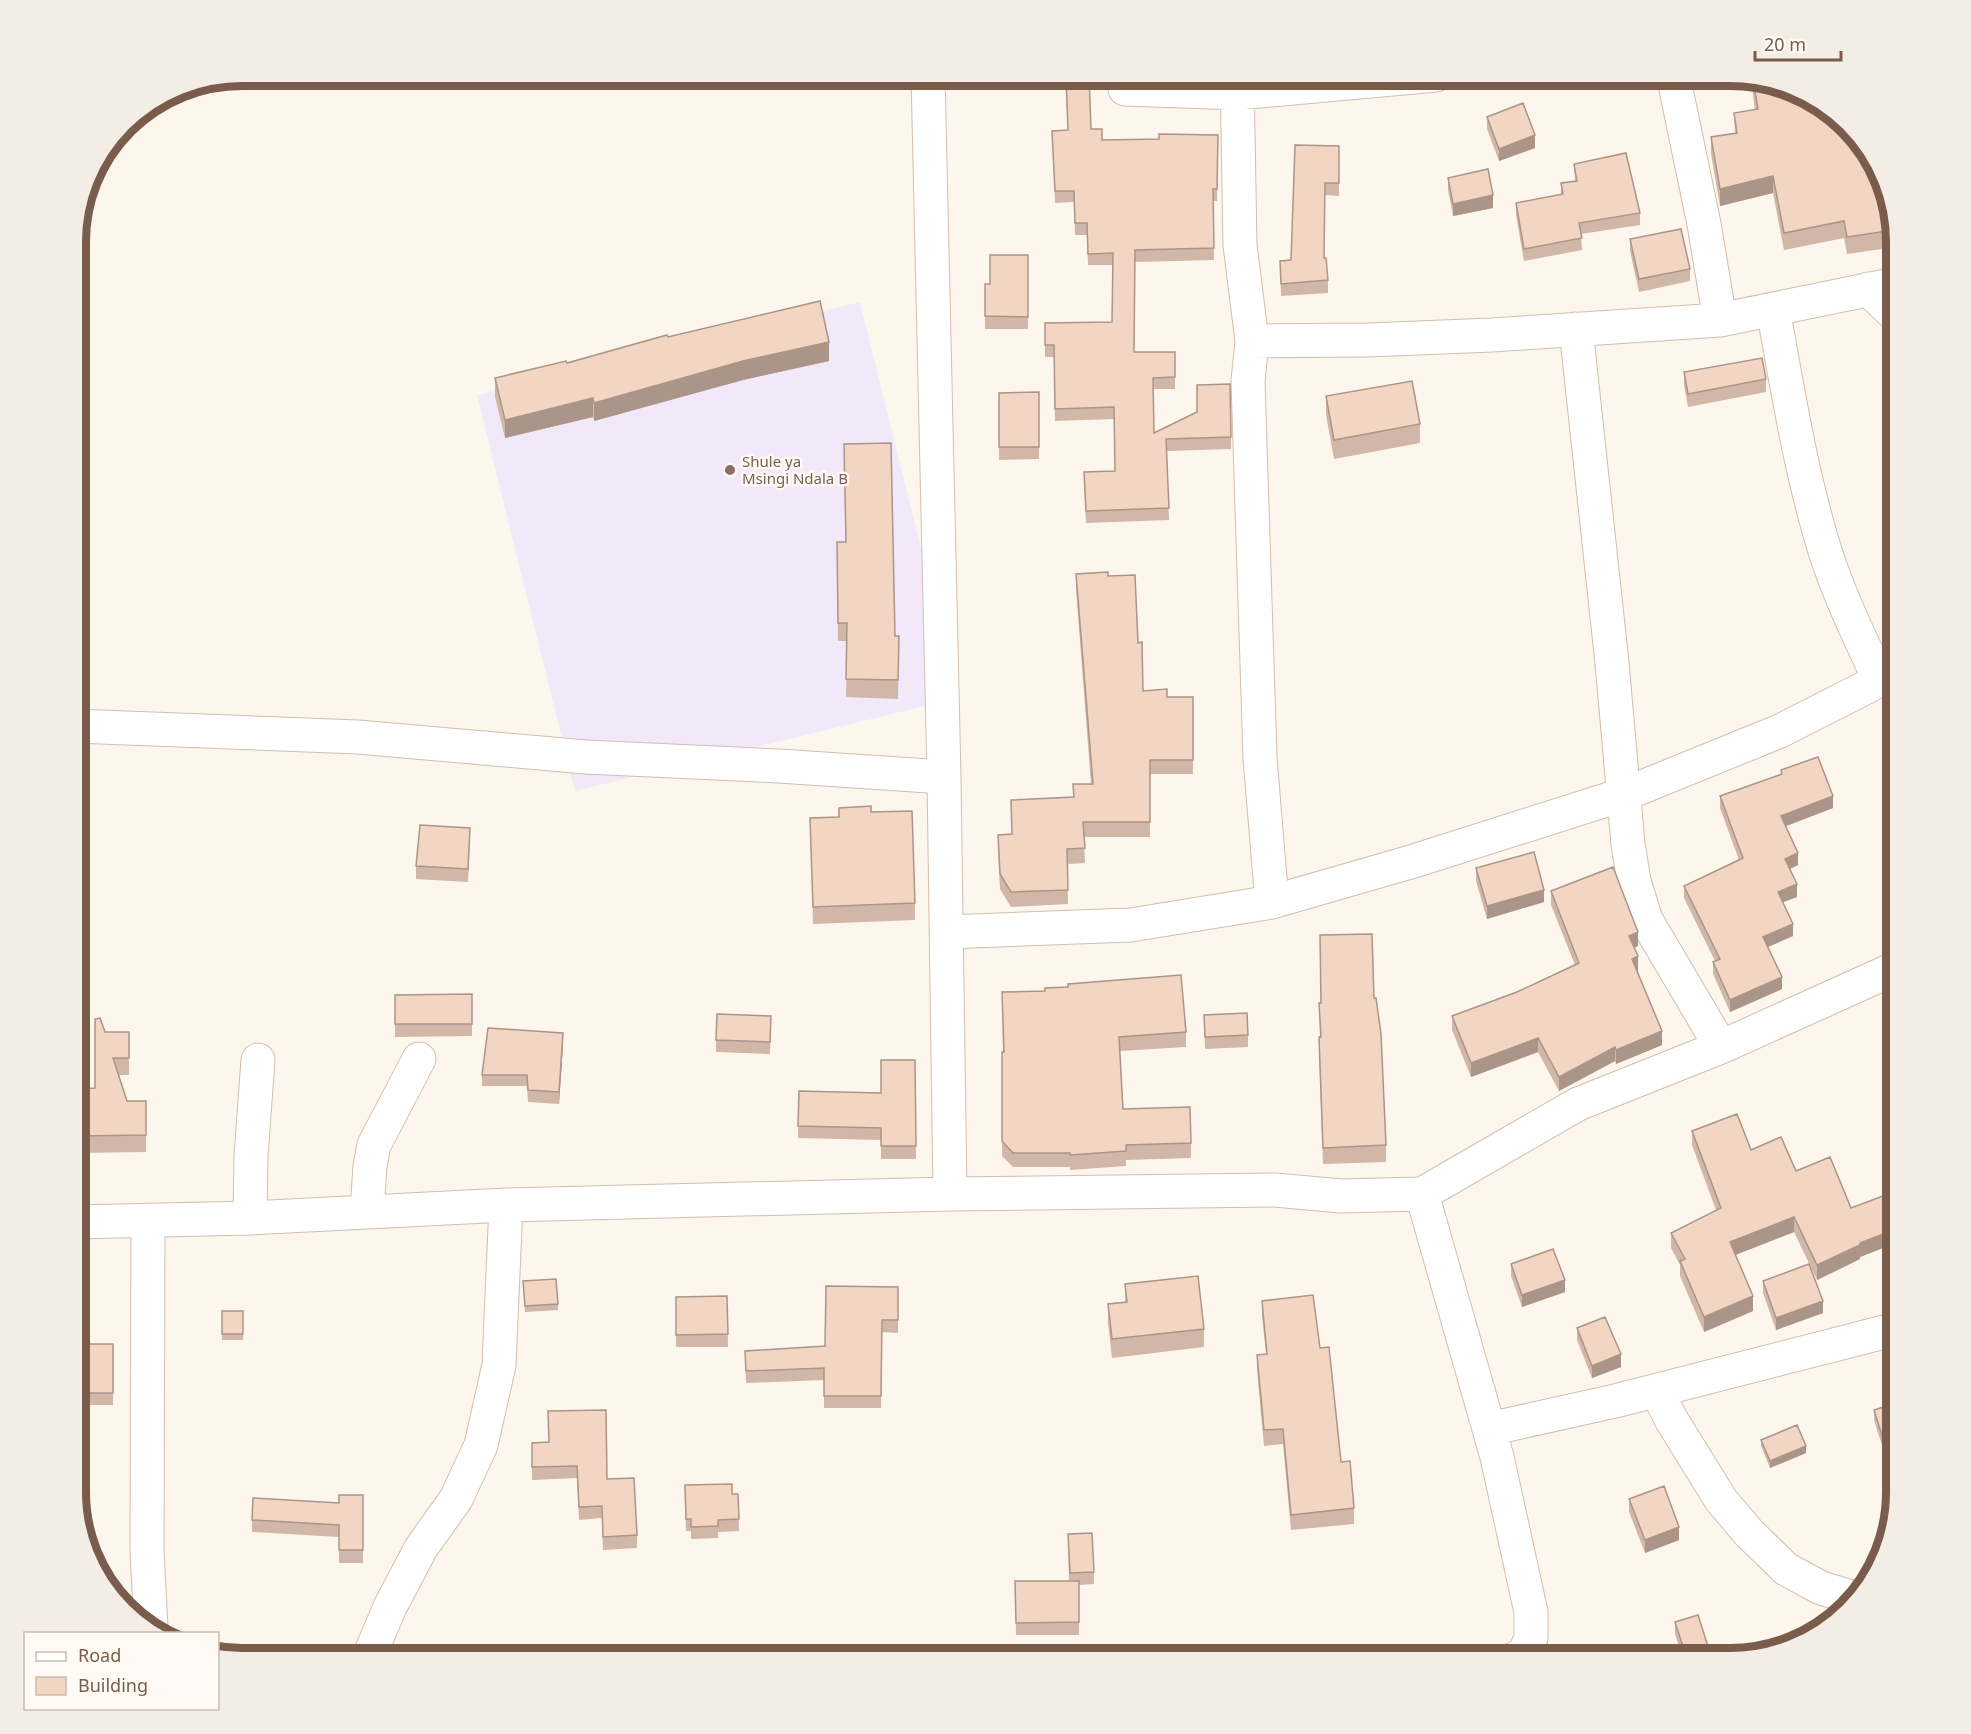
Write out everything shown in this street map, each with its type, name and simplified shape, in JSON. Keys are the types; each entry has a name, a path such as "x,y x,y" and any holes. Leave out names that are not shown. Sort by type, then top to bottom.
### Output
{"street":[{"path":"928,85 944,777 950,1194"},
{"path":"1125,89 1215,85"},
{"path":"1238,85 1240,245 1252,341 1248,381 1260,758 1272,902"},
{"path":"1674,85 1704,224 1720,320"},
{"path":"1252,341 1368,340 1720,320 1882,286"},
{"path":"1773,309 1816,522 1845,606 1885,672"},
{"path":"1576,329 1631,866 1638,898 1646,920 1721,1047"},
{"path":"946,932 1131,925 1272,902 1414,861 1625,794 1780,730 1885,677"},
{"path":"86,726 358,737 586,757 944,777"},
{"path":"86,1222 250,1218 506,1204 950,1194 1275,1190 1341,1196 1422,1194 1578,1104 1721,1047 1886,973"},
{"path":"367,1211 374,1145 419,1059"},
{"path":"250,1218 251,1156 258,1060"},
{"path":"1422,1194 1489,1429 1531,1612 1531,1638 1527,1648"},
{"path":"373,1648 390,1607 421,1548 456,1499 481,1445 499,1365 506,1204"},
{"path":"148,1220 147,1552 151,1619"},
{"path":"1489,1429 1657,1391 1886,1332"},
{"path":"1657,1391 1671,1419 1721,1500 1749,1533 1786,1569 1821,1588 1846,1595"}],"shaded area":[{"path":"860,302 958,698 575,791 477,395"}],"building":[{"path":"1066,85 1089,85 1091,129 1102,129 1102,140 1159,139 1159,134 1218,135 1217,189 1213,189 1214,248 1135,250 1134,352 1175,352 1175,377 1153,378 1154,433 1197,412 1197,385 1230,384 1231,437 1166,439 1169,508 1086,511 1084,472 1115,471 1114,407 1055,409 1054,345 1045,345 1045,323 1112,322 1113,253 1088,254 1087,223 1075,223 1074,191 1055,191 1052,131 1068,130"},
{"path":"1754,88 1789,97 1816,112 1840,131 1859,155 1874,182 1885,231 1847,237 1844,221 1784,233 1773,176 1720,189 1711,137 1737,133 1734,113 1758,109"},
{"path":"1523,103 1535,135 1499,149 1487,117"},
{"path":"1295,145 1339,146 1339,183 1325,183 1324,258 1326,258 1328,280 1281,284 1280,261 1291,260"},
{"path":"1626,153 1640,213 1579,223 1582,238 1524,249 1516,203 1563,194 1561,183 1577,181 1574,164"},
{"path":"1488,169 1493,195 1453,204 1448,178"},
{"path":"1681,229 1690,269 1639,279 1630,239"},
{"path":"990,255 1028,255 1028,317 985,316 985,284 990,284"},
{"path":"820,301 829,342 743,361 594,403 593,398 505,420 495,378 566,361 567,363 667,335 668,337"},
{"path":"1762,358 1766,379 1688,394 1684,372"},
{"path":"1412,381 1420,424 1334,440 1326,396"},
{"path":"1039,392 1039,447 999,447 999,393"},
{"path":"891,443 895,636 899,636 898,680 846,679 847,623 838,623 837,542 846,542 844,444"},
{"path":"1108,572 1108,576 1135,575 1138,643 1142,642 1143,691 1167,689 1167,697 1193,697 1193,760 1150,760 1150,822 1083,822 1085,848 1067,849 1068,890 1011,892 1000,874 998,835 1012,834 1011,800 1074,797 1073,784 1093,784 1076,574"},
{"path":"1818,757 1833,796 1781,816 1798,853 1785,859 1797,884 1778,892 1793,924 1763,937 1782,977 1730,1000 1713,962 1720,959 1684,886 1743,858 1720,796 1782,774 1781,770"},
{"path":"871,806 871,812 912,811 915,903 813,907 810,818 839,817 839,808"},
{"path":"420,825 470,828 468,869 416,866"},
{"path":"1534,852 1544,890 1487,906 1476,868"},
{"path":"1613,867 1638,932 1629,936 1638,956 1632,959 1662,1031 1616,1050 1615,1047 1559,1077 1538,1038 1471,1063 1452,1016 1517,992 1579,963 1551,891"},
{"path":"1372,934 1374,998 1376,998 1381,1034 1386,1145 1323,1148 1319,1037 1321,1037 1320,935"},
{"path":"1181,975 1186,1032 1119,1037 1123,1109 1190,1107 1191,1143 1126,1145 1126,1151 1070,1155 1070,1153 1013,1153 1002,1141 1002,1052 1004,1052 1002,992 1045,991 1045,988 1068,987 1068,984"},
{"path":"472,994 472,1024 395,1024 395,995"},
{"path":"1247,1013 1248,1035 1205,1037 1204,1015"},
{"path":"717,1014 771,1016 770,1042 716,1040"},
{"path":"100,1018 105,1032 129,1032 129,1058 113,1058 127,1101 146,1101 146,1135 86,1136 86,1088 95,1088 95,1019"},
{"path":"488,1028 563,1033 559,1092 528,1090 527,1075 482,1075"},
{"path":"881,1060 915,1060 916,1146 881,1146 881,1128 798,1126 799,1091 881,1093"},
{"path":"1737,1114 1751,1150 1781,1137 1796,1171 1830,1157 1851,1208 1886,1195 1886,1233 1817,1265 1794,1217 1730,1242 1753,1296 1704,1317 1680,1261 1685,1259 1671,1233 1721,1208 1692,1131"},
{"path":"1553,1249 1565,1280 1522,1295 1511,1264"},
{"path":"1809,1264 1823,1301 1776,1318 1763,1281"},
{"path":"1198,1276 1204,1329 1112,1339 1108,1304 1127,1302 1125,1284"},
{"path":"556,1279 558,1304 525,1306 523,1281"},
{"path":"826,1286 898,1287 898,1320 882,1320 881,1396 824,1396 824,1368 746,1371 745,1351 825,1346"},
{"path":"1313,1295 1320,1348 1329,1347 1341,1462 1350,1461 1354,1508 1291,1515 1283,1429 1264,1430 1257,1355 1267,1354 1262,1301"},
{"path":"727,1296 728,1334 676,1335 676,1297"},
{"path":"222,1311 243,1311 243,1334 222,1334"},
{"path":"1605,1317 1621,1354 1592,1366 1577,1328"},
{"path":"87,1344 113,1344 113,1393 87,1393"},
{"path":"1886,1406 1886,1448 1874,1410"},
{"path":"606,1410 607,1479 634,1478 637,1535 603,1537 602,1506 579,1507 577,1466 532,1467 532,1443 549,1442 548,1411"},
{"path":"1797,1425 1806,1446 1770,1461 1761,1440"},
{"path":"732,1484 732,1494 738,1494 739,1519 718,1520 718,1526 691,1527 691,1519 686,1519 685,1485"},
{"path":"1664,1486 1679,1527 1645,1540 1629,1499"},
{"path":"339,1495 363,1495 363,1550 339,1550 339,1525 252,1520 253,1498 339,1503"},
{"path":"1092,1533 1094,1572 1070,1573 1068,1534"},
{"path":"1015,1581 1079,1581 1079,1622 1016,1623"},
{"path":"1698,1615 1708,1648 1683,1648 1675,1622"}],"place":[{"name":"Shule ya Msingi Ndala B","path":"730,470"}]}
